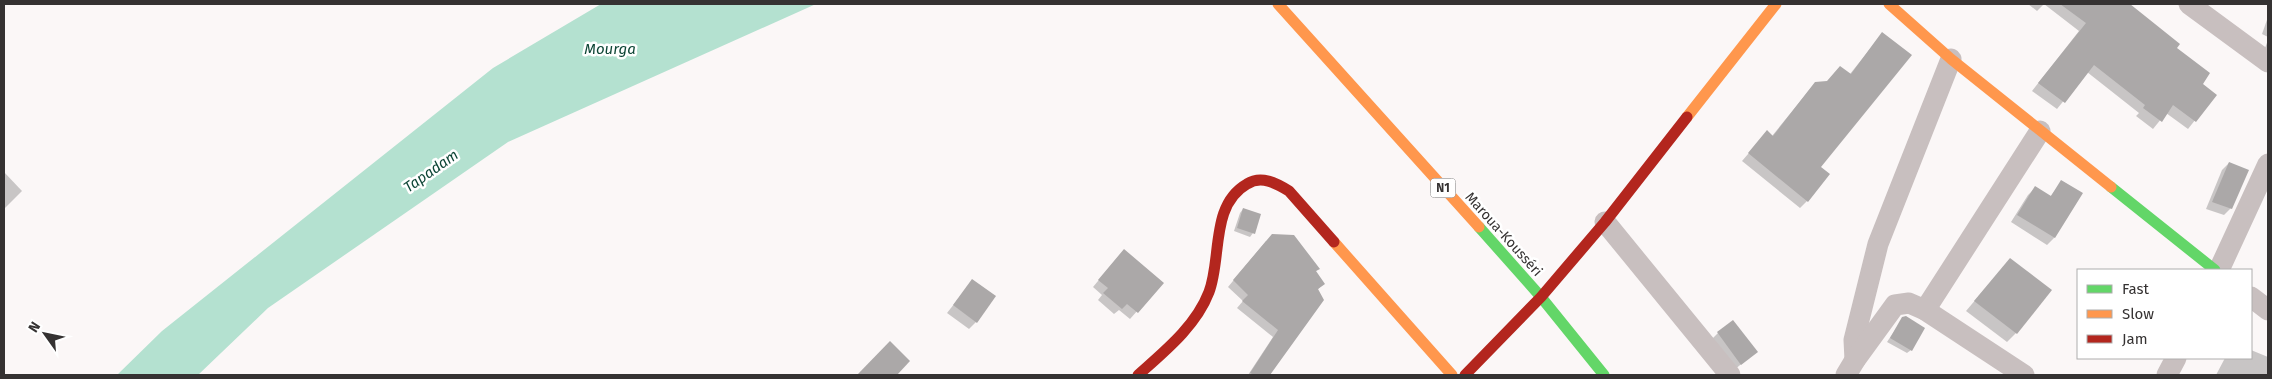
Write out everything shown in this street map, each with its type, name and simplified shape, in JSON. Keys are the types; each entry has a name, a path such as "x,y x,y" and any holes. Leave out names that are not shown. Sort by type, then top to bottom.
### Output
{"main road":[{"name":"Maroua-Kousséri","path":"1278,4 1542,297 1604,375"},
{"path":"1465,375 1542,297 1605,222 1776,4"},
{"path":"1889,4 1951,59 2214,269"},
{"path":"1138,375 1189,326 1210,290 1230,196 1243,185 1257,180 1272,181 1289,191 1452,375"}],"street":[{"path":"2189,4 2268,62"},
{"path":"1850,367 1854,340 1878,244 1951,59"},
{"path":"1925,310 2040,131"},
{"path":"2219,269 2268,164"},
{"path":"1605,222 1730,375"},
{"path":"2252,298 2268,310"},
{"path":"1850,367 1895,305 1909,303 1925,310 2024,375"},
{"path":"2167,375 2175,359"}],"water":[{"name":"Mourga","path":"601,4 816,4 508,142 268,308 198,375 117,375 162,331 493,68"}],"building":[{"path":"2060,4 2130,4 2180,44 2177,48 2210,73 2203,84 2217,95 2196,122 2173,105 2162,122 2143,108 2145,105 2094,65 2065,103 2038,83 2086,23"},
{"path":"1882,32 1912,55 1821,167 1830,174 1808,202 1748,153 1767,130 1773,136 1815,82 1827,81 1840,66 1851,74"},
{"path":"2229,162 2249,170 2232,209 2212,202"},
{"path":"2061,180 2083,193 2055,238 2017,215 2035,186 2051,196"},
{"path":"1243,208 1261,214 1255,234 1237,228"},
{"path":"1272,234 1294,235 1320,269 1316,271 1325,284 1318,289 1324,300 1270,375 1254,375 1250,373 1278,330 1242,301 1248,295 1233,280"},
{"path":"1124,249 1164,283 1138,313 1127,304 1122,309 1103,293 1108,288 1098,280"},
{"path":"2010,258 2052,290 2017,334 1974,301"},
{"path":"972,279 996,296 977,323 953,305"},
{"path":"1906,316 1925,328 1912,351 1890,338 1902,317"},
{"path":"1733,320 1758,352 1741,365 1717,332"},
{"path":"890,341 910,361 897,375 857,375"}],"traffic: fast":[{"path":"2111,187 2214,269"},
{"path":"1479,227 1541,297 1604,375"}],"traffic: slow":[{"path":"1278,4 1479,227"},
{"path":"1687,117 1776,4"},
{"path":"1889,4 1951,59 2111,187"},
{"path":"1334,242 1452,375"}],"traffic: jam":[{"path":"1465,375 1541,297 1605,222 1687,117"},
{"path":"1138,375 1179,337 1203,304 1213,278 1222,218 1227,205 1235,193 1247,184 1252,181 1263,180 1274,183 1289,191 1334,242"}],"water label":[{"name":"Tapadam","path":"431,171"}]}
